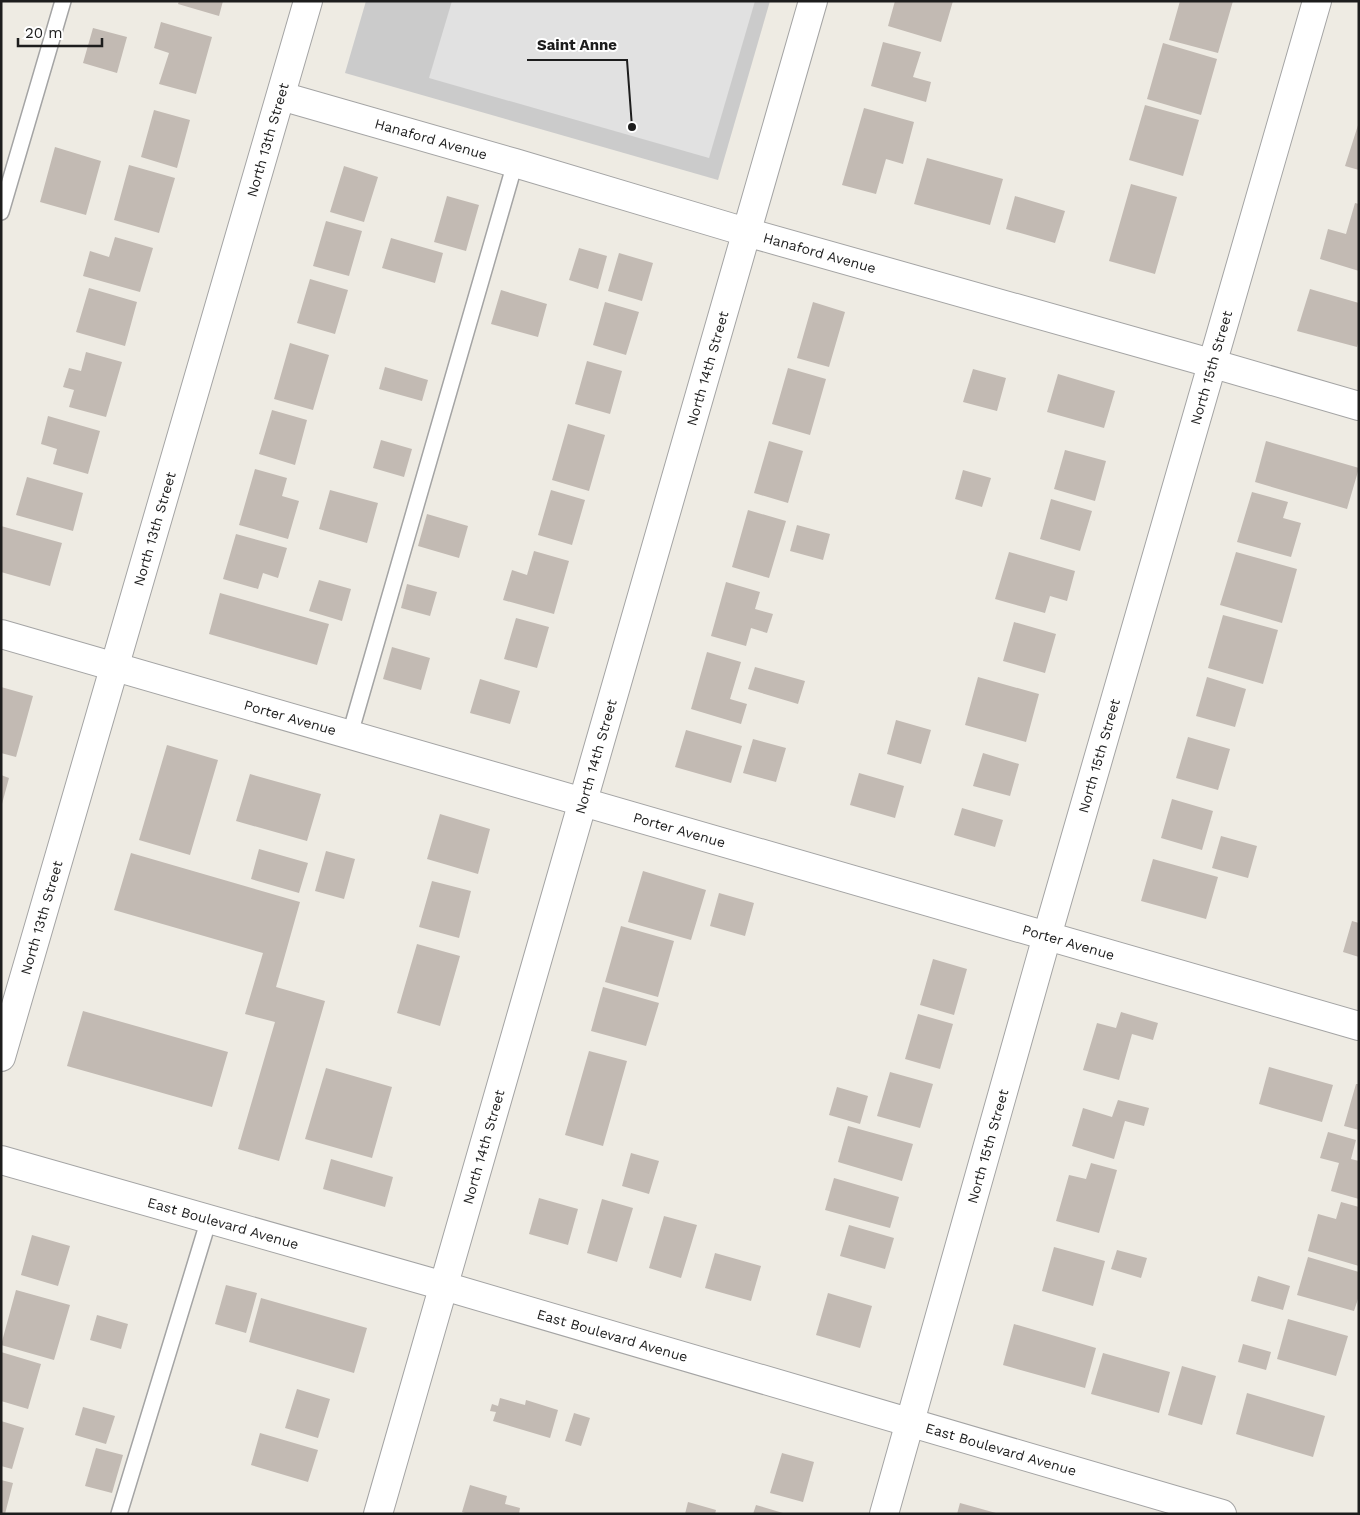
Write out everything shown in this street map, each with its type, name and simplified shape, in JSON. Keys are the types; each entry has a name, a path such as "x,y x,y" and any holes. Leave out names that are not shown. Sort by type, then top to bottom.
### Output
{"street":[{"name":"North 13th Street","path":"1,1057 116,667 308,1"},
{"name":"North 14th Street","path":"378,1514 813,1"},
{"name":"North 15th Street","path":"884,1514 1047,936 1318,1"},
{"name":"Hanaford Avenue","path":"281,96 746,232 1359,406"},
{"name":"Porter Avenue","path":"1,634 1359,1026"},
{"name":"East Boulevard Avenue","path":"1,1160 444,1286 1222,1514"}],"lane":[{"path":"1,212 63,1"},
{"path":"350,734 515,163"},
{"path":"119,1514 209,1219"}],"shaded area":[{"path":"366,1 770,1 718,180 345,73"},
{"path":"452,1 755,1 709,158 429,78"}],"building":[{"path":"179,1 223,1 219,16 178,4"},
{"path":"895,1 953,1 941,42 888,26"},
{"path":"1180,1 1233,1 1218,53 1169,40"},
{"path":"161,22 212,37 196,94 159,84 169,53 154,48"},
{"path":"93,28 127,37 117,73 83,63"},
{"path":"883,42 921,52 913,77 931,82 926,102 871,86"},
{"path":"1163,43 1217,59 1201,115 1147,99"},
{"path":"1145,105 1199,120 1183,176 1129,160"},
{"path":"864,108 914,122 903,164 886,159 876,194 842,185"},
{"path":"154,110 190,120 177,168 141,157"},
{"path":"1359,122 1359,170 1345,166"},
{"path":"55,147 101,161 86,215 40,202"},
{"path":"927,158 1003,179 990,225 914,204"},
{"path":"129,165 175,178 159,233 114,220"},
{"path":"344,166 378,177 364,222 330,212"},
{"path":"1131,184 1177,197 1155,274 1109,261"},
{"path":"447,196 479,205 466,251 434,242"},
{"path":"1015,196 1065,211 1055,243 1006,229"},
{"path":"1355,203 1359,204 1359,271 1320,259 1328,229 1346,234"},
{"path":"326,221 362,231 349,276 313,266"},
{"path":"115,237 153,248 140,292 83,276 90,251 109,257"},
{"path":"391,238 443,253 435,283 382,268"},
{"path":"579,248 607,256 598,289 569,280"},
{"path":"619,253 653,263 642,301 608,291"},
{"path":"310,279 348,290 335,334 297,323"},
{"path":"89,288 137,302 125,346 76,332"},
{"path":"1310,289 1359,303 1359,340 1357,347 1297,331"},
{"path":"501,290 547,304 538,337 491,324"},
{"path":"605,302 639,312 626,355 593,345"},
{"path":"813,302 845,312 829,367 797,358"},
{"path":"290,343 329,355 313,410 274,399"},
{"path":"86,352 122,362 106,417 69,407 74,390 63,387 69,368 81,371"},
{"path":"587,361 622,371 610,414 575,404"},
{"path":"385,367 428,380 422,401 379,389"},
{"path":"788,368 826,379 810,435 772,424"},
{"path":"973,369 1006,378 997,411 963,402"},
{"path":"1058,374 1115,391 1104,428 1047,412"},
{"path":"272,410 307,420 295,465 259,454"},
{"path":"48,416 100,431 88,474 53,464 57,449 41,444"},
{"path":"568,424 605,435 589,491 552,480"},
{"path":"381,440 412,449 404,477 373,468"},
{"path":"769,441 803,451 788,503 754,493"},
{"path":"1266,441 1359,468 1347,509 1255,482"},
{"path":"1065,450 1106,461 1095,501 1054,489"},
{"path":"255,469 287,478 282,496 299,501 288,539 239,525"},
{"path":"963,470 991,478 982,507 955,499"},
{"path":"27,477 83,493 73,531 16,515"},
{"path":"330,490 378,503 367,543 319,529"},
{"path":"551,490 585,500 572,545 538,535"},
{"path":"1252,492 1288,502 1283,518 1301,523 1291,557 1237,542"},
{"path":"1051,499 1092,511 1080,551 1040,539"},
{"path":"748,510 786,521 769,578 732,567"},
{"path":"427,514 468,526 459,558 418,546"},
{"path":"797,525 830,534 823,560 790,551"},
{"path":"1,526 62,543 50,586 1,572"},
{"path":"236,534 287,548 278,578 263,573 258,589 223,579"},
{"path":"534,551 569,561 554,614 503,600 512,570 527,575"},
{"path":"1009,552 1075,571 1067,601 1050,596 1045,613 995,599"},
{"path":"1236,552 1297,569 1282,623 1220,605"},
{"path":"319,580 351,589 342,621 309,611"},
{"path":"726,582 760,592 755,609 773,614 767,633 751,628 746,646 711,636"},
{"path":"407,584 437,592 430,616 401,608"},
{"path":"220,593 329,624 317,665 209,634"},
{"path":"1223,615 1278,630 1263,684 1208,668"},
{"path":"516,618 549,627 537,668 504,659"},
{"path":"1014,622 1056,634 1045,673 1003,661"},
{"path":"392,647 430,658 421,690 383,679"},
{"path":"707,652 741,662 730,699 747,704 741,724 691,709"},
{"path":"755,667 805,681 798,704 748,689"},
{"path":"978,677 1039,694 1026,742 965,725"},
{"path":"1207,677 1246,689 1235,727 1196,716"},
{"path":"480,679 520,691 510,724 470,713"},
{"path":"1,687 33,696 16,757 1,753"},
{"path":"896,720 931,730 921,764 887,754"},
{"path":"686,730 742,746 731,783 675,767"},
{"path":"1188,737 1230,749 1218,790 1176,778"},
{"path":"753,739 786,748 776,782 743,773"},
{"path":"167,745 218,760 190,855 139,840"},
{"path":"983,753 1019,764 1010,796 973,786"},
{"path":"859,773 904,786 895,818 850,805"},
{"path":"250,774 321,794 307,841 236,821"},
{"path":"1,775 9,778 2,804 1,803"},
{"path":"1172,799 1213,811 1202,850 1161,838"},
{"path":"962,808 1003,820 995,847 954,835"},
{"path":"440,814 490,829 478,874 427,859"},
{"path":"1221,836 1257,846 1248,878 1212,868"},
{"path":"259,849 308,863 299,893 251,879"},
{"path":"326,851 355,859 344,899 315,891"},
{"path":"131,853 300,902 276,987 325,1001 279,1161 238,1149 275,1022 245,1014 263,953 114,910"},
{"path":"1153,859 1218,877 1206,919 1141,901"},
{"path":"643,871 706,890 691,940 628,922"},
{"path":"432,881 471,891 459,938 419,927"},
{"path":"719,893 754,903 745,936 710,926"},
{"path":"1352,921 1359,923 1359,957 1343,952"},
{"path":"621,926 674,941 658,997 605,982"},
{"path":"417,944 460,956 440,1026 397,1013"},
{"path":"933,959 967,969 954,1015 920,1005"},
{"path":"603,987 659,1003 646,1046 591,1031"},
{"path":"83,1011 228,1052 212,1107 67,1066"},
{"path":"1121,1012 1158,1023 1153,1040 1132,1034 1119,1080 1083,1070 1097,1023 1116,1028"},
{"path":"918,1014 953,1024 940,1069 905,1059"},
{"path":"589,1051 627,1061 603,1146 565,1135"},
{"path":"1269,1067 1333,1085 1322,1122 1259,1104"},
{"path":"326,1068 392,1087 372,1158 305,1139"},
{"path":"890,1072 933,1084 920,1128 877,1116"},
{"path":"1356,1084 1359,1084 1359,1130 1344,1126"},
{"path":"837,1087 868,1096 860,1124 829,1115"},
{"path":"1118,1100 1149,1108 1144,1126 1125,1121 1114,1159 1072,1146 1083,1108 1112,1117"},
{"path":"848,1126 913,1144 902,1181 838,1162"},
{"path":"1328,1132 1356,1140 1351,1159 1359,1161 1359,1199 1331,1191 1339,1163 1320,1158"},
{"path":"631,1153 659,1161 649,1194 622,1186"},
{"path":"331,1159 393,1177 385,1207 323,1189"},
{"path":"1091,1163 1117,1170 1099,1233 1056,1221 1069,1175 1086,1179"},
{"path":"834,1178 899,1197 890,1228 825,1210"},
{"path":"539,1198 578,1209 568,1245 529,1234"},
{"path":"602,1199 633,1208 617,1262 587,1253"},
{"path":"1341,1202 1359,1207 1359,1266 1308,1251 1318,1214 1336,1219"},
{"path":"664,1216 697,1225 681,1278 649,1268"},
{"path":"849,1225 894,1238 885,1269 840,1256"},
{"path":"32,1235 70,1246 58,1286 21,1275"},
{"path":"1054,1247 1105,1261 1093,1306 1042,1291"},
{"path":"1117,1250 1147,1258 1141,1278 1111,1269"},
{"path":"715,1253 761,1266 751,1301 705,1288"},
{"path":"1308,1257 1359,1272 1359,1296 1354,1311 1297,1295"},
{"path":"1258,1276 1290,1286 1283,1310 1251,1301"},
{"path":"226,1285 257,1293 246,1333 215,1324"},
{"path":"16,1290 70,1305 54,1360 1,1345"},
{"path":"828,1293 872,1306 860,1348 816,1335"},
{"path":"261,1298 367,1328 354,1373 249,1342"},
{"path":"97,1315 128,1324 121,1349 90,1340"},
{"path":"1288,1319 1348,1336 1336,1376 1277,1359"},
{"path":"1014,1324 1096,1348 1085,1388 1003,1365"},
{"path":"1243,1344 1271,1352 1266,1370 1238,1362"},
{"path":"1,1352 41,1364 28,1409 1,1401"},
{"path":"1103,1353 1170,1372 1159,1413 1091,1394"},
{"path":"1182,1366 1216,1376 1202,1425 1168,1415"},
{"path":"297,1389 330,1399 318,1438 285,1428"},
{"path":"1247,1393 1325,1416 1313,1457 1236,1434"},
{"path":"500,1398 525,1405 526,1400 558,1410 550,1438 493,1421 496,1412 490,1411 492,1404 498,1406"},
{"path":"83,1407 115,1416 106,1444 75,1435"},
{"path":"574,1413 590,1418 581,1446 565,1441"},
{"path":"1,1421 24,1428 12,1469 1,1466"},
{"path":"260,1433 318,1450 308,1482 251,1465"},
{"path":"96,1448 123,1455 112,1493 85,1486"},
{"path":"782,1453 814,1462 803,1502 770,1493"},
{"path":"1,1480 13,1483 5,1514 1,1514"},
{"path":"470,1485 507,1496 505,1504 520,1508 519,1514 468,1514 462,1512"},
{"path":"688,1502 716,1510 715,1514 685,1514"},
{"path":"960,1503 996,1513 996,1514 957,1514"},
{"path":"756,1505 783,1513 783,1514 753,1514"}],"place":[{"name":"Saint Anne","path":"632,127"}]}
